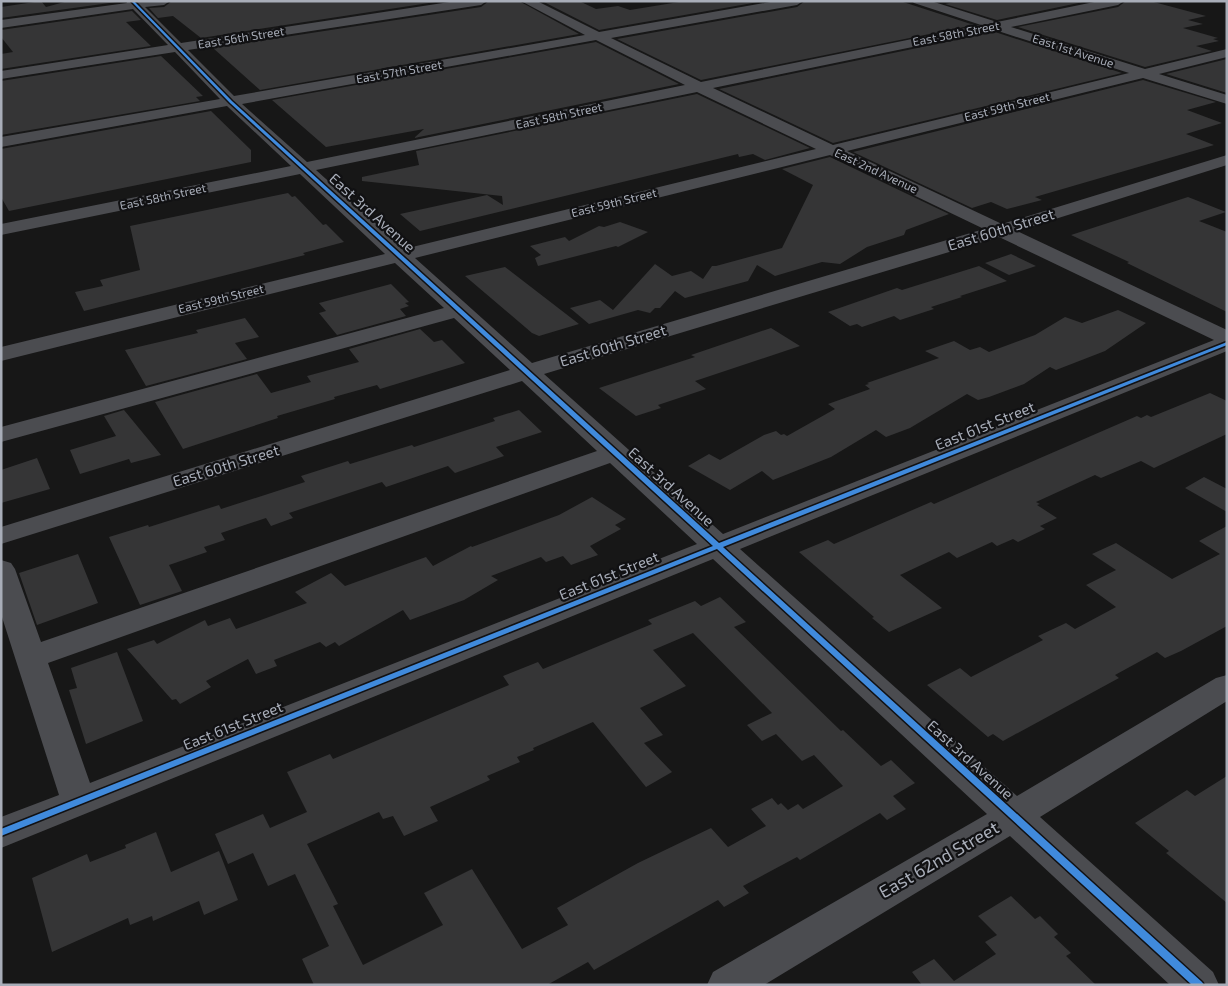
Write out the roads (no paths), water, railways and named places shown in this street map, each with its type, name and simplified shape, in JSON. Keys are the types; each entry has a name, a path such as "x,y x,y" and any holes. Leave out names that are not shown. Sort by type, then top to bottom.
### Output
{"street":[{"path":"1,24 134,3 164,1"},
{"name":"East 56th Street","path":"1,75 481,1"},
{"name":"East 2nd Avenue","path":"527,1 699,87 1227,338"},
{"name":"East 57th Street","path":"1,142 797,1"},
{"name":"East 1st Avenue","path":"918,1 1227,100"},
{"name":"East 58th Street","path":"1,230 1118,1"},
{"name":"East 3rd Avenue","path":"134,3 231,102 1199,985"},
{"name":"East 59th Street","path":"1,354 1227,53"},
{"name":"East 60th Street","path":"1,536 526,372 1001,230 1227,160"},
{"path":"1,435 460,310"},
{"name":"East 61st Street","path":"1,833 1227,343"},
{"path":"30,657 615,453"},
{"path":"1,569 79,802"},
{"name":"East 62nd Street","path":"727,985 1013,816 1227,686"}]}
